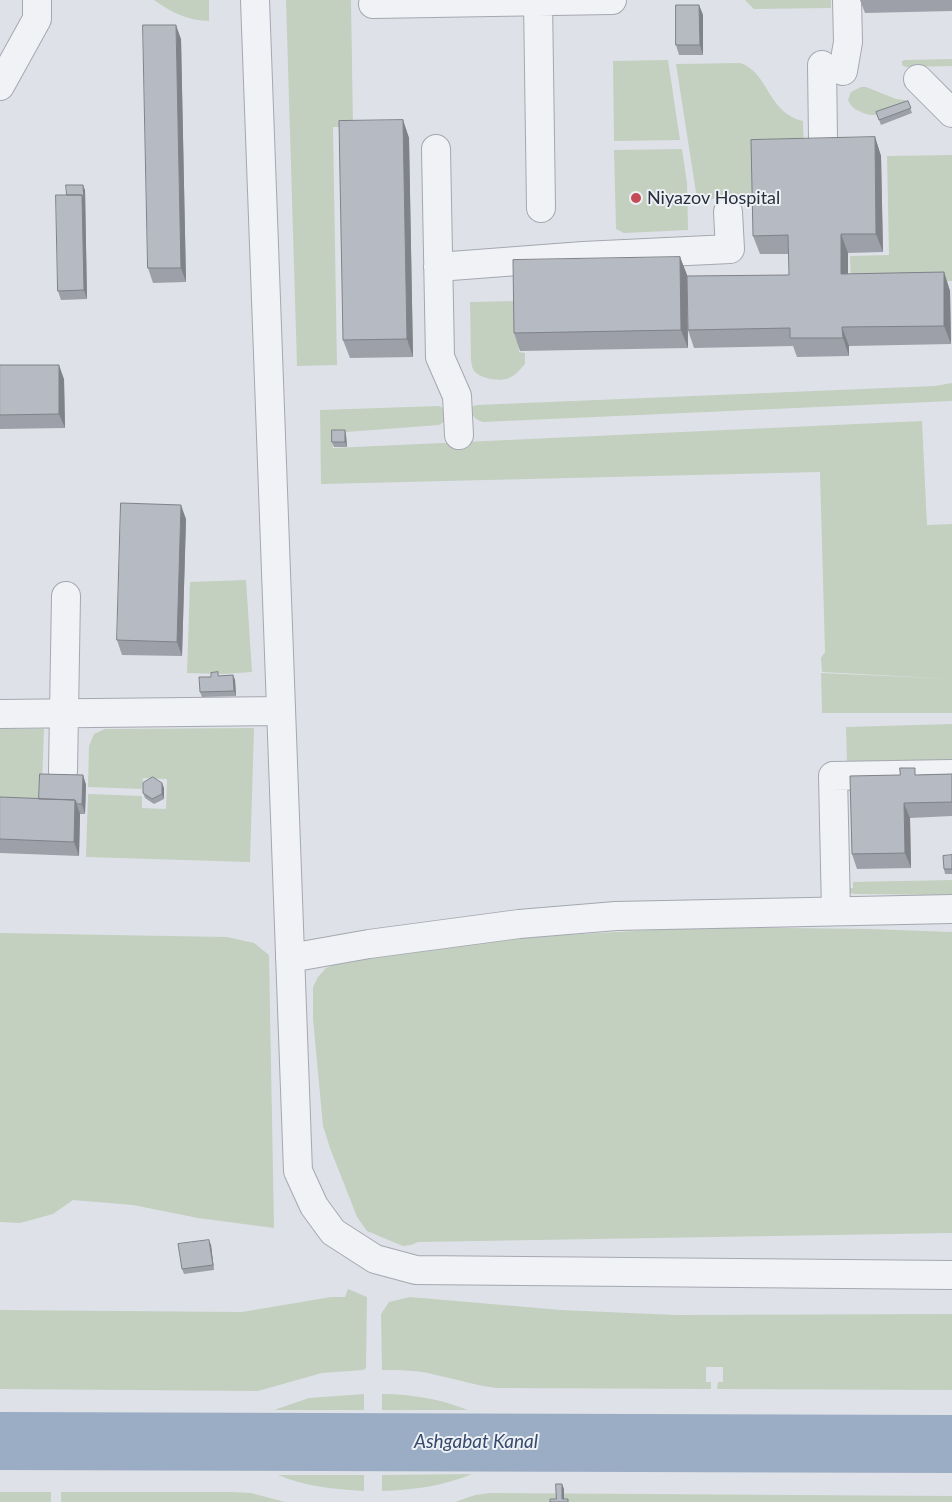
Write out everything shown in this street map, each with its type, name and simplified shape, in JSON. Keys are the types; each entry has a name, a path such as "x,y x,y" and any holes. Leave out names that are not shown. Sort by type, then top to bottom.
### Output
{"street":[{"path":"0,86 37,19 37,0"},
{"path":"256,0 298,1171 314,1206 333,1232 375,1259 416,1270 952,1275"},
{"path":"373,4 612,0"},
{"path":"823,138 832,68 848,42 847,0"},
{"path":"538,1 541,208"},
{"path":"918,79 952,113"},
{"path":"436,149 440,357 457,396 459,434"},
{"path":"438,267 584,256 730,249 728,212"},
{"path":"63,771 66,596"},
{"path":"0,714 281,711"},
{"path":"836,911 833,776 952,774"},
{"path":"290,958 426,936 519,924 597,918 952,909"}],"green space":[{"path":"154,0 209,0 209,21 180,15"},
{"path":"286,0 351,0 353,127 333,127 337,365 297,366"},
{"path":"745,0 831,0 831,8 754,9"},
{"path":"952,59 952,66 906,67 902,65 902,61 905,60"},
{"path":"668,60 680,140 614,141 613,61"},
{"path":"740,63 750,68 757,75 782,110 791,117 803,121 804,156 758,198 697,199 676,64"},
{"path":"861,87 866,87 896,99 905,100 906,103 877,115 865,114 854,108 848,100 851,92"},
{"path":"682,149 687,183 688,230 624,233 616,229 614,150"},
{"path":"952,155 952,281 851,283 850,256 889,255 887,156"},
{"path":"518,301 519,352 525,353 525,364 509,378 495,380 486,378 474,371 472,367 470,302"},
{"path":"952,383 952,401 483,422 478,420 471,412 471,407 477,405 935,386"},
{"path":"439,406 445,409 445,421 439,425 333,433 333,448 922,421 927,525 952,524 952,679 822,672 821,658 825,652 820,472 321,484 320,410"},
{"path":"246,580 252,672 223,674 187,673 190,582"},
{"path":"821,673 952,679 952,713 822,713"},
{"path":"952,724 952,763 847,765 846,727"},
{"path":"254,728 250,862 86,857 88,794 142,796 142,808 166,809 167,779 143,778 142,789 88,787 89,746 94,734 105,729"},
{"path":"0,729 44,729 41,811 0,810"},
{"path":"952,880 952,895 854,894 848,892 848,888 853,888 853,882"},
{"path":"705,927 952,932 952,1233 418,1242 403,1246 367,1231 357,1217 323,1126 313,1019 313,987 318,977 326,968 341,962 369,957 529,937"},
{"path":"0,933 227,937 254,943 269,955 274,1228 198,1218 133,1205 73,1200 53,1214 20,1223 0,1222"},
{"path":"348,1289 367,1297 366,1368 363,1370 322,1373 258,1391 0,1389 0,1310 242,1312 331,1297 345,1297"},
{"path":"410,1297 561,1310 676,1315 952,1314 952,1390 717,1389 718,1382 723,1382 723,1367 706,1367 706,1382 711,1382 711,1389 497,1388 422,1372 382,1370 381,1314 389,1302"},
{"path":"364,1394 364,1410 274,1410 309,1398"},
{"path":"382,1394 426,1398 468,1410 382,1410"},
{"path":"472,1474 428,1487 382,1491 382,1475"},
{"path":"278,1475 364,1475 364,1491 310,1485"},
{"path":"0,1492 51,1492 51,1502 0,1502"},
{"path":"61,1492 232,1492 251,1493 285,1502 61,1502"},
{"path":"490,1493 952,1496 952,1502 455,1502 475,1495"}],"water":[{"name":"Ashgabat Kanal","path":"0,1412 952,1415 952,1473 0,1470"}],"building":[{"path":"676,5 699,5 700,45 676,45"},
{"path":"143,25 176,25 181,268 148,268"},
{"path":"908,101 911,108 879,120 876,112"},
{"path":"403,120 407,339 343,340 339,121"},
{"path":"875,137 876,234 841,234 841,274 944,272 944,326 842,327 843,338 790,338 790,328 688,330 687,276 789,275 788,235 753,236 751,140"},
{"path":"66,185 83,185 84,200 82,195 67,195"},
{"path":"56,195 82,195 84,290 58,291"},
{"path":"680,257 681,330 514,333 513,260"},
{"path":"0,365 59,365 59,414 0,415"},
{"path":"332,430 345,430 345,442 332,442"},
{"path":"121,503 181,505 177,642 117,640"},
{"path":"218,672 218,676 233,675 234,691 200,692 199,677 211,677 211,673"},
{"path":"900,768 915,768 915,775 952,774 952,802 904,803 905,853 852,854 850,776 900,775"},
{"path":"40,774 83,775 82,804 77,804 75,800 39,799"},
{"path":"153,777 162,783 162,794 152,799 143,793 143,783"},
{"path":"0,797 75,800 74,842 0,839"},
{"path":"952,855 952,869 944,869 943,856"},
{"path":"209,1240 213,1265 182,1269 178,1244"},
{"path":"556,1484 562,1484 562,1499 568,1499 568,1502 550,1502 550,1499 556,1499"}],"place":[{"name":"Niyazov Hospital","path":"636,198"}]}
